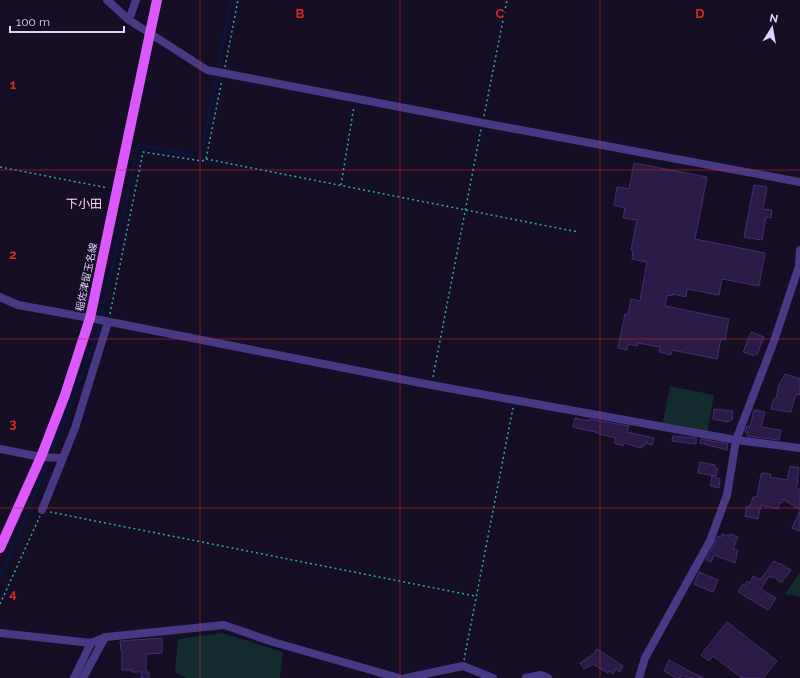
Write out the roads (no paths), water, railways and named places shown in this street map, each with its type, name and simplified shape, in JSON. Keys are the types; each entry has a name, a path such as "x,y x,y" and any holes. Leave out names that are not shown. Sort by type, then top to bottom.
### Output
{"main road":[{"name":"稲佐津留玉名線","path":"0,548 41,457 66,395 91,318 157,0"}],"street":[{"path":"107,0 128,20 207,70 800,182"},
{"path":"128,20 136,0"},
{"path":"639,678 645,658 710,541 727,495 736,440 779,326 799,266 800,250"},
{"path":"0,297 18,305 431,385 736,440 800,448"},
{"path":"42,510 75,428 108,322"},
{"path":"0,449 41,457 63,458"},
{"path":"0,634 91,643 105,637 224,625 273,642 399,678"},
{"path":"83,678 105,637"},
{"path":"74,678 91,643"},
{"path":"406,678 463,666 493,678"},
{"path":"526,678 541,675 548,678"}],"waterway":[{"path":"53,451 99,328 138,145 201,156 231,0"},
{"path":"0,578 48,463"}],"district":[{"name":"下小田","path":"84,204"}]}
